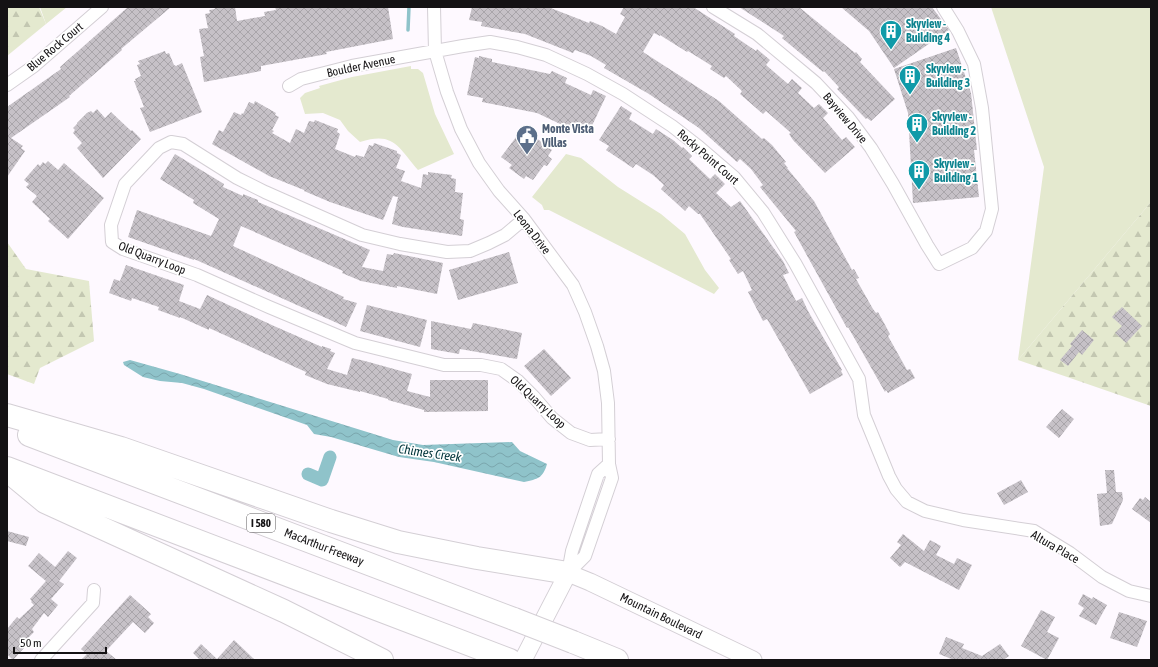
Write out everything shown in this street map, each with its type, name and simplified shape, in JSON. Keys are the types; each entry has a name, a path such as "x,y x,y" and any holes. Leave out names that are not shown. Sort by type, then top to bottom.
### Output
{"highway":[{"path":"7,415 120,448 331,521 391,540 470,557 568,573"},
{"name":"MacArthur Freeway","path":"7,427 514,619 617,660"},
{"path":"7,468 502,657"},
{"path":"7,471 45,502 284,611 382,660"}],"main road":[{"path":"523,660 568,573"},
{"name":"Mountain Boulevard","path":"568,573 590,582 753,660"}],"street":[{"name":"Blue Rock Court","path":"7,85 34,66 102,7"},
{"name":"Leona Drive","path":"434,7 435,51 447,92 464,136 499,191 524,219 573,285 586,312 598,346 604,371 608,403 609,464 598,474 572,551 568,573"},
{"name":"Bayview Drive","path":"713,7 757,34 816,83 848,117 871,148 939,264 972,248 986,231 992,210 982,108 974,64 958,31 943,7"},
{"name":"Rocky Point Court","path":"435,51 490,42 517,47 546,55 587,74 623,94 672,126 734,177 758,206 795,263 859,379 864,415 889,476 896,489 907,502"},
{"name":"Boulder Avenue","path":"289,86 301,79 352,66 435,51"},
{"name":"Old Quarry Loop","path":"524,219 505,235 489,244 470,251 447,252 400,244 362,235 237,178 183,144 171,142 158,148 126,184 111,225 112,242 123,249 197,275 355,343 444,366 481,365 501,369 518,381 552,418 571,433 590,440 609,439"},
{"name":"Altura Place","path":"907,502 925,511 963,520 1034,531 1070,553 1102,577 1129,591 1151,596"},
{"path":"41,660 92,603 94,590"}],"green space":[{"path":"7,7 39,7 46,24 7,56"},
{"path":"40,7 67,7 46,24"},
{"path":"991,7 1151,7 1151,202 1018,360 1044,167"},
{"path":"411,66 411,69 418,69 423,73 435,114 454,154 418,170 400,148 388,140 381,138 360,142 348,131 340,120 323,113 305,114 300,98 305,93 320,88 319,86 352,77"},
{"path":"566,154 581,158 618,187 661,214 685,234 705,270 719,288 714,294 549,210 544,210 542,205 532,197"},
{"path":"1151,202 1151,406 1018,360"},
{"path":"7,242 26,269 89,281 94,341 40,368 34,384 7,374"}],"water":[{"path":"130,360 393,440 423,445 512,442 520,451 547,464 542,475 533,480 524,482 434,462 399,457 331,437 314,434 307,425 204,389 182,383 160,381 143,377 124,365 123,362"}],"building":[{"path":"128,7 171,7 121,49 122,50 69,96 70,97 11,138 23,146 21,148 25,151 7,177 7,107 61,69 60,67"},
{"path":"214,7 235,7 237,21 265,16 264,12 276,10 275,7 388,7 393,39 326,52 327,54 261,66 261,71 204,82 200,57 204,56 199,29 208,28 205,14 210,13 209,10 215,9"},
{"path":"472,7 548,7 589,23 590,21 616,34 625,17 620,14 624,7 693,7 735,34 734,36 756,51 757,49 770,60 766,65 788,84 792,79 802,88 798,93 814,108 819,104 828,113 823,118 842,140 846,137 855,147 825,173 793,140 789,134 791,133 766,111 763,114 740,94 742,91 726,76 724,78 710,69 712,66 660,35 654,33 643,52 719,101 762,139 764,138 772,145 786,162 784,163 787,168 814,201 852,270 854,269 859,278 856,279 873,309 876,313 878,312 890,334 888,336 907,370 910,369 915,378 888,393 886,390 885,392 848,327 847,328 794,232 796,231 760,187 763,185 751,169 740,159 737,162 699,128 649,94 604,68 606,65 591,56 575,50 573,53 525,34 481,26 482,22 469,20"},
{"path":"739,7 799,7 855,53 856,52 862,59 860,62 895,99 871,121 867,118 866,119 837,89 839,87 824,71 823,72 782,38 784,36"},
{"path":"841,7 932,7 949,30 894,68 869,31"},
{"path":"956,48 971,93 977,150 974,150 979,197 913,203 908,113 894,69"},
{"path":"165,51 166,54 169,53 174,65 176,66 182,63 202,112 150,132 140,108 144,107 134,81 141,76 137,65 140,64 138,61"},
{"path":"479,56 492,59 492,62 550,74 552,71 567,78 565,83 591,95 593,90 606,96 589,132 577,127 575,131 537,113 482,102 483,98 467,95 475,57 479,58"},
{"path":"255,101 276,113 275,115 279,117 272,130 274,131 272,133 290,143 296,129 304,133 309,121 314,122 315,120 338,129 337,132 340,134 335,149 355,157 356,155 364,157 369,145 373,146 374,143 397,151 397,153 401,155 396,168 405,171 401,181 421,188 423,174 428,175 428,172 452,175 451,178 456,179 455,192 463,193 460,219 464,220 462,236 392,224 398,197 393,196 383,220 330,202 269,176 212,144 219,130 223,132 234,112 241,115 242,113 243,114 249,102 254,104"},
{"path":"621,106 632,113 629,119 653,134 656,129 682,148 683,147 692,156 689,159 710,179 715,174 725,184 716,193 731,207 740,201 783,261 789,273 783,275 796,301 802,298 842,370 843,375 810,394 767,319 763,321 748,292 752,290 743,271 738,274 729,260 731,259 700,214 689,206 685,211 661,189 664,185 653,175 636,164 633,168 606,150 609,146 599,140"},
{"path":"97,109 105,118 111,112 141,139 103,178 77,148 82,143 73,133 75,130 73,128 87,113 91,111 93,113"},
{"path":"523,128 552,150 548,156 552,159 547,166 544,165 533,180 526,176 524,179 509,168 512,165 501,157"},
{"path":"175,154 224,184 223,187 243,196 243,194 258,200 258,202 370,250 362,267 383,271 387,254 393,255 394,253 443,263 437,294 361,281 342,273 343,271 241,226 233,246 344,297 343,299 357,303 346,327 194,259 128,237 137,210 211,236 219,219 193,203 194,200 160,179"},
{"path":"48,161 58,170 64,163 104,198 68,239 48,221 50,219 32,202 37,196 26,187 29,184 24,180 38,164 40,166 43,162 45,164"},
{"path":"509,252 518,283 458,300 449,270"},
{"path":"126,265 184,285 179,301 200,309 207,295 322,347 331,349 330,351 335,353 327,369 347,375 352,358 365,361 412,374 407,391 430,397 430,380 488,380 488,411 424,412 424,410 388,399 327,384 305,375 306,372 209,328 209,330 180,317 158,310 159,307 132,298 131,301 109,293 114,279 120,281"},
{"path":"367,305 427,320 420,347 360,331"},
{"path":"1122,307 1142,326 1126,343 1115,333 1122,326 1112,317"},
{"path":"431,321 471,329 473,323 522,333 517,359 460,349 459,354 431,349"},
{"path":"1082,330 1094,340 1082,355 1079,352 1068,366 1060,360 1072,346 1070,344"},
{"path":"544,349 571,378 551,396 524,366"},
{"path":"1062,409 1074,419 1059,438 1046,427"},
{"path":"1105,470 1114,470 1116,492 1122,492 1123,500 1112,524 1100,526 1097,494 1107,493"},
{"path":"1021,480 1028,492 1004,505 997,493"},
{"path":"1145,497 1151,502 1151,523 1132,509 1140,498 1143,500"},
{"path":"7,531 29,537 26,546 7,541"},
{"path":"903,534 924,551 930,540 941,546 936,555 954,564 957,558 972,565 959,590 905,562 900,567 890,558 901,545 897,542"},
{"path":"68,551 77,558 59,581 64,584 51,599 58,605 48,617 44,613 32,629 34,632 21,645 24,648 13,660 7,654 7,629 17,617 19,619 34,605 30,599 46,581 28,566 39,553 55,567"},
{"path":"1083,594 1092,599 1093,597 1107,605 1096,625 1079,616 1084,608 1078,604"},
{"path":"130,595 151,614 148,617 154,623 145,633 133,622 106,651 117,660 81,660 87,654 81,649"},
{"path":"1041,610 1055,617 1047,632 1059,638 1047,660 1021,646"},
{"path":"1119,612 1147,621 1137,647 1110,638"},
{"path":"946,637 964,644 962,648 982,656 1000,644 1009,656 1003,660 954,660 939,654"},
{"path":"234,640 255,660 200,660 193,653 201,644 217,659"}],"waterway":[{"path":"408,30 409,7"},
{"name":"Chimes Creek","path":"308,474 322,480 330,457"}],"place":[{"name":"Skyview - Building 4","path":"891,50"},
{"name":"Skyview - Building 3","path":"910,96"},
{"name":"Skyview - Building 2","path":"917,144"},
{"name":"Monte Vista Villas","path":"527,156"},
{"name":"Skyview - Building 1","path":"919,190"}]}
